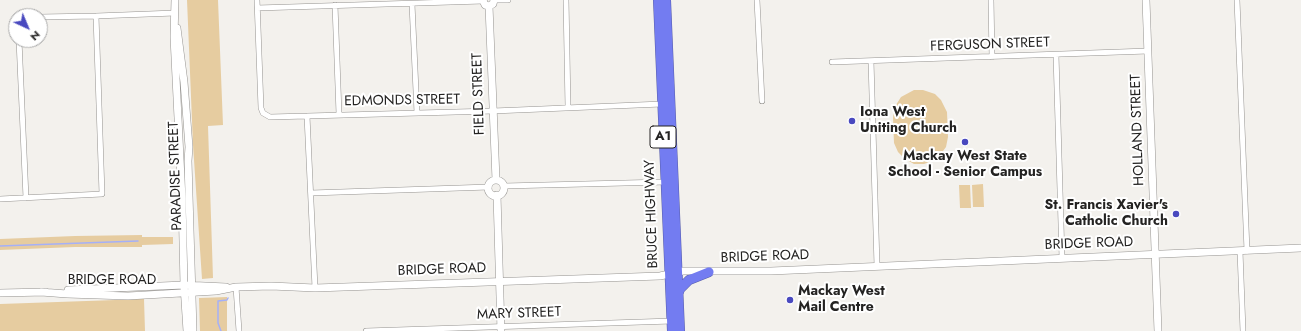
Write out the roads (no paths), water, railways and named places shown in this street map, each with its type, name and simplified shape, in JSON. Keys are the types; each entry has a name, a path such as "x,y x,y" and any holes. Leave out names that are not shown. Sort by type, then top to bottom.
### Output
{"highway":[{"name":"BRUCE HIGHWAY","path":"658,0 665,182 673,273 678,295 680,331"},
{"name":"BRUCE HIGHWAY","path":"666,0 673,273 672,331"},
{"path":"678,295 680,289 689,280 709,272"}],"street":[{"name":"PARADISE STREET","path":"175,0 174,37 187,331"},
{"path":"257,0 257,8 488,2 508,0"},
{"path":"566,0 568,107"},
{"path":"757,0 762,101"},
{"path":"991,0 992,57"},
{"name":"HOLLAND STREET","path":"1146,0 1158,331"},
{"path":"1237,0 1248,251"},
{"name":"FIELD STREET","path":"488,2 496,180"},
{"path":"412,4 416,112"},
{"path":"335,6 339,114"},
{"name":"EDMONDS STREET","path":"257,8 260,102 263,113 270,116 493,111 662,104"},
{"path":"0,199 102,194 96,16"},
{"path":"48,17 175,17"},
{"name":"PARADISE STREET","path":"175,17 181,48 189,147 188,162 194,331"},
{"path":"19,48 26,198"},
{"name":"FERGUSON STREET","path":"832,62 1148,51"},
{"path":"1056,54 1062,258"},
{"path":"871,60 877,266"},
{"path":"307,116 315,288"},
{"path":"504,186 502,193 497,195 490,193 489,187 491,182 496,180 501,182 504,186 665,182"},
{"path":"311,193 489,187"},
{"path":"497,195 501,329"},
{"name":"BRIDGE ROAD","path":"0,293 41,292 128,296 184,289 216,291 233,287 271,286 315,288 660,276 683,271 771,271 1301,248"},
{"path":"1240,251 1243,331"},
{"path":"233,287 239,331"},
{"name":"MARY STREET","path":"366,331 501,329 672,321"}],"waterway":[{"path":"0,246 138,241"},
{"path":"221,331 218,323 218,301 227,300 228,298"}],"place":[{"name":"Iona West Uniting Church","path":"852,121"},
{"name":"Mackay West State School - Senior Campus","path":"965,142"},
{"name":"St. Francis Xavier's Catholic Church","path":"1176,214"},
{"name":"Mackay West Mail Centre","path":"790,300"}]}
